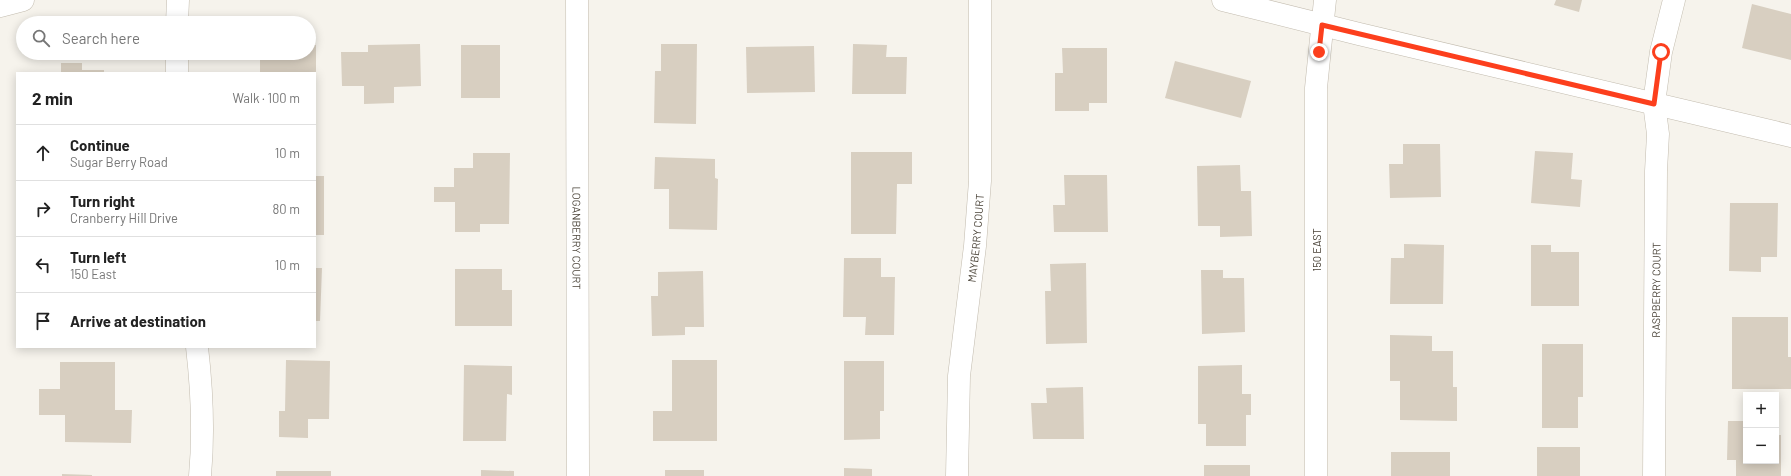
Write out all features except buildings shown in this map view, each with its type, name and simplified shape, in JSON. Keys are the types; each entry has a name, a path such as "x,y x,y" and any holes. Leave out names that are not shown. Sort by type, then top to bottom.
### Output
{"street":[{"path":"0,6 23,0"},
{"path":"177,16 178,0"},
{"name":"LOGANBERRY COURT","path":"577,0 578,476"},
{"name":"MAYBERRY COURT","path":"956,476 959,376 975,246 980,181 980,0"},
{"path":"1223,0 1322,25 1791,136"},
{"name":"150 EAST","path":"1316,476 1316,88 1325,0"},
{"name":"RASPBERRY COURT","path":"1654,476 1656,179 1658,134 1654,104 1661,52 1674,0"},
{"path":"177,60 177,72"},
{"path":"197,348 202,402 203,440 200,476"}],"route":[{"path":"1319,52 1322,25 1654,104 1661,52"}]}
